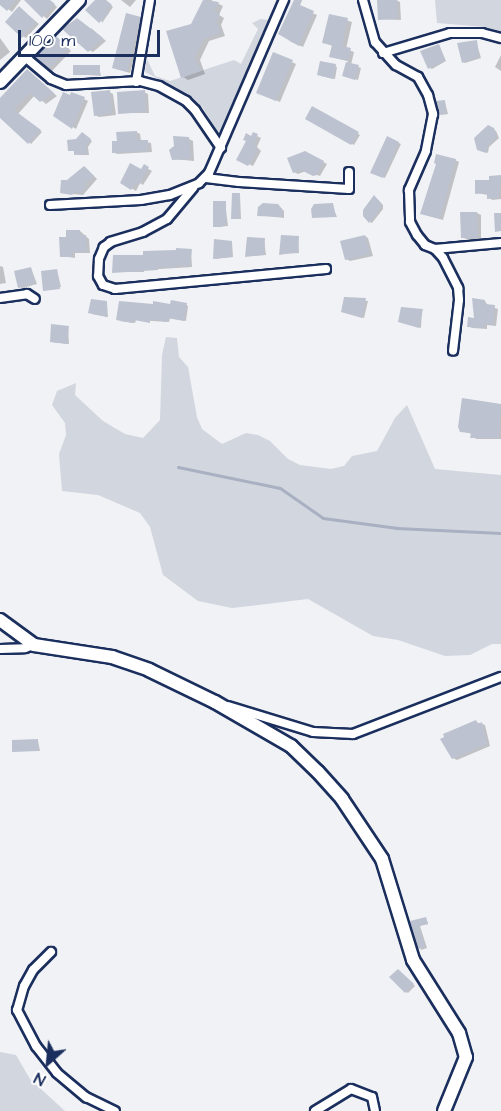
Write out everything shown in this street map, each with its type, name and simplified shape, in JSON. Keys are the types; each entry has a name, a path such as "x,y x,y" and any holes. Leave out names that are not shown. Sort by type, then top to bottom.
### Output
{"street":[{"path":"0,82 79,0"},
{"path":"136,82 150,12 150,0"},
{"path":"284,0 206,178 193,188 167,219 143,232 111,242 104,247 99,259 98,276 103,285 115,289 326,269"},
{"path":"363,0 375,42 383,54 418,78 428,95 433,114 429,140 409,190 407,206 410,222 417,235 443,258 458,288 459,300 453,351"},
{"path":"383,54 450,33 482,33 501,38"},
{"path":"25,57 46,76 66,85 151,83 186,101 202,118 221,148"},
{"path":"206,178 349,189 349,172"},
{"path":"50,205 141,200 193,188"},
{"path":"435,249 501,243"},
{"path":"0,298 27,294 35,299"},
{"path":"0,620 34,645"},
{"path":"0,649 25,648 34,645 132,662 215,702 291,746 342,799 378,852 393,888 413,960 459,1033 466,1057 444,1111"},
{"path":"215,702 313,732 353,734 501,677"},
{"path":"51,952 33,970 24,986 17,1010 36,1046 57,1073 86,1097 115,1111"},
{"path":"315,1111 351,1089 372,1097 375,1111"}],"shaded area":[{"path":"435,0 501,0 501,32 485,27 437,23"},
{"path":"261,19 269,20 221,131 218,132 202,107 191,96 145,72 147,59 155,76 170,81 234,60 241,64 258,29 252,23"},
{"path":"166,337 177,338 179,357 188,367 197,417 202,429 222,444 246,433 258,435 270,441 288,459 300,465 331,469 344,466 352,456 377,451 395,418 407,405 435,469 501,475 501,644 492,644 470,655 445,656 398,640 373,636 308,599 232,608 198,601 163,575 150,527 140,513 98,495 62,491 59,454 66,435 65,423 52,405 57,391 76,383 75,395 103,421 125,434 143,438 160,420 162,355"},
{"path":"0,1052 16,1055 30,1079 65,1111 0,1111"}],"building":[{"path":"0,0 16,0 7,11 0,5"},
{"path":"24,0 50,0 55,4 42,18"},
{"path":"95,0 106,0 112,5 107,10 109,13 99,23 85,10"},
{"path":"203,0 219,2 214,11 220,14 216,21 221,33 204,39 195,57 201,71 181,78 166,31 191,24"},
{"path":"294,0 302,0 300,5 314,11 299,46 278,34"},
{"path":"377,0 397,0 398,19 378,20"},
{"path":"19,6 36,22 22,38 5,22"},
{"path":"126,13 141,17 127,72 112,68"},
{"path":"329,14 348,18 342,46 351,48 348,61 329,57 332,45 322,43"},
{"path":"77,18 103,38 88,52 62,29"},
{"path":"56,36 69,48 48,70 35,59"},
{"path":"477,40 479,57 462,63 457,43"},
{"path":"439,44 445,60 428,69 420,51"},
{"path":"273,52 293,60 276,101 256,93"},
{"path":"320,61 336,64 333,79 317,75"},
{"path":"346,62 359,65 355,80 342,76"},
{"path":"73,65 100,65 100,75 73,75"},
{"path":"27,69 54,93 40,102 30,93 14,110 41,130 28,144 0,118 0,98"},
{"path":"110,90 112,113 94,116 91,92"},
{"path":"145,90 146,112 118,114 117,92"},
{"path":"63,92 85,97 72,129 53,116"},
{"path":"445,100 446,114 437,114 436,101"},
{"path":"312,106 359,132 351,145 305,119"},
{"path":"488,125 494,128 497,137 488,146 486,153 477,150 474,138"},
{"path":"137,131 137,140 148,140 148,151 112,153 112,141 117,141 116,132"},
{"path":"82,132 91,139 86,145 87,154 74,155 74,151 68,151 67,140 76,139"},
{"path":"253,132 258,134 254,144 258,150 248,166 236,160 246,141 243,140 246,133 251,136"},
{"path":"173,136 189,137 191,159 172,160 169,150 174,146"},
{"path":"387,136 399,142 383,178 370,173"},
{"path":"305,151 324,161 317,175 313,176 301,170 293,173 287,158"},
{"path":"436,154 456,159 440,219 420,214 436,164 434,163"},
{"path":"130,163 141,169 144,164 149,167 139,185 136,183 131,190 120,183"},
{"path":"84,166 94,176 85,184 87,187 79,194 76,191 72,195 60,193 61,180 67,180"},
{"path":"501,175 499,198 487,199 487,193 475,194 475,180 489,180 489,176"},
{"path":"232,193 240,193 239,219 231,219"},
{"path":"374,195 381,203 381,207 369,223 363,216 363,210"},
{"path":"213,201 226,201 226,225 213,227"},
{"path":"263,203 278,204 282,209 282,217 257,216 258,207"},
{"path":"333,203 336,217 312,218 311,209 314,204"},
{"path":"460,212 477,212 478,238 461,238"},
{"path":"494,213 501,213 501,231 495,232"},
{"path":"66,230 80,230 80,235 86,235 87,252 72,252 72,257 60,257 59,237 66,237"},
{"path":"281,235 299,236 298,252 279,255"},
{"path":"365,235 370,254 345,260 340,241"},
{"path":"247,237 265,238 264,255 245,257"},
{"path":"214,239 232,241 231,257 213,259"},
{"path":"176,248 192,249 190,266 175,265 175,268 158,267 158,270 112,273 113,255 143,255 143,251 176,250"},
{"path":"31,267 35,283 18,288 14,271"},
{"path":"57,269 60,289 43,291 41,271"},
{"path":"344,297 366,298 362,318 341,312"},
{"path":"472,298 485,300 485,304 495,305 493,325 484,324 483,328 467,327 468,317 474,318"},
{"path":"91,299 107,301 107,317 88,313"},
{"path":"171,300 187,303 184,321 167,318 167,322 150,319 150,323 134,320 133,323 116,320 119,301 153,304 153,301 170,304"},
{"path":"401,307 423,309 419,328 398,322"},
{"path":"51,324 69,326 67,344 50,342"},
{"path":"462,398 501,404 499,438 470,438 471,433 460,432 458,427"},
{"path":"476,720 478,724 482,722 487,744 452,759 440,739 444,737 443,734"},
{"path":"38,739 38,751 12,752 12,740"},
{"path":"426,917 428,924 419,926 425,947 418,949 410,921"},
{"path":"398,969 414,984 405,993 389,977"}],"waterway":[{"path":"178,467 280,488 323,518 397,528 501,533"}]}
